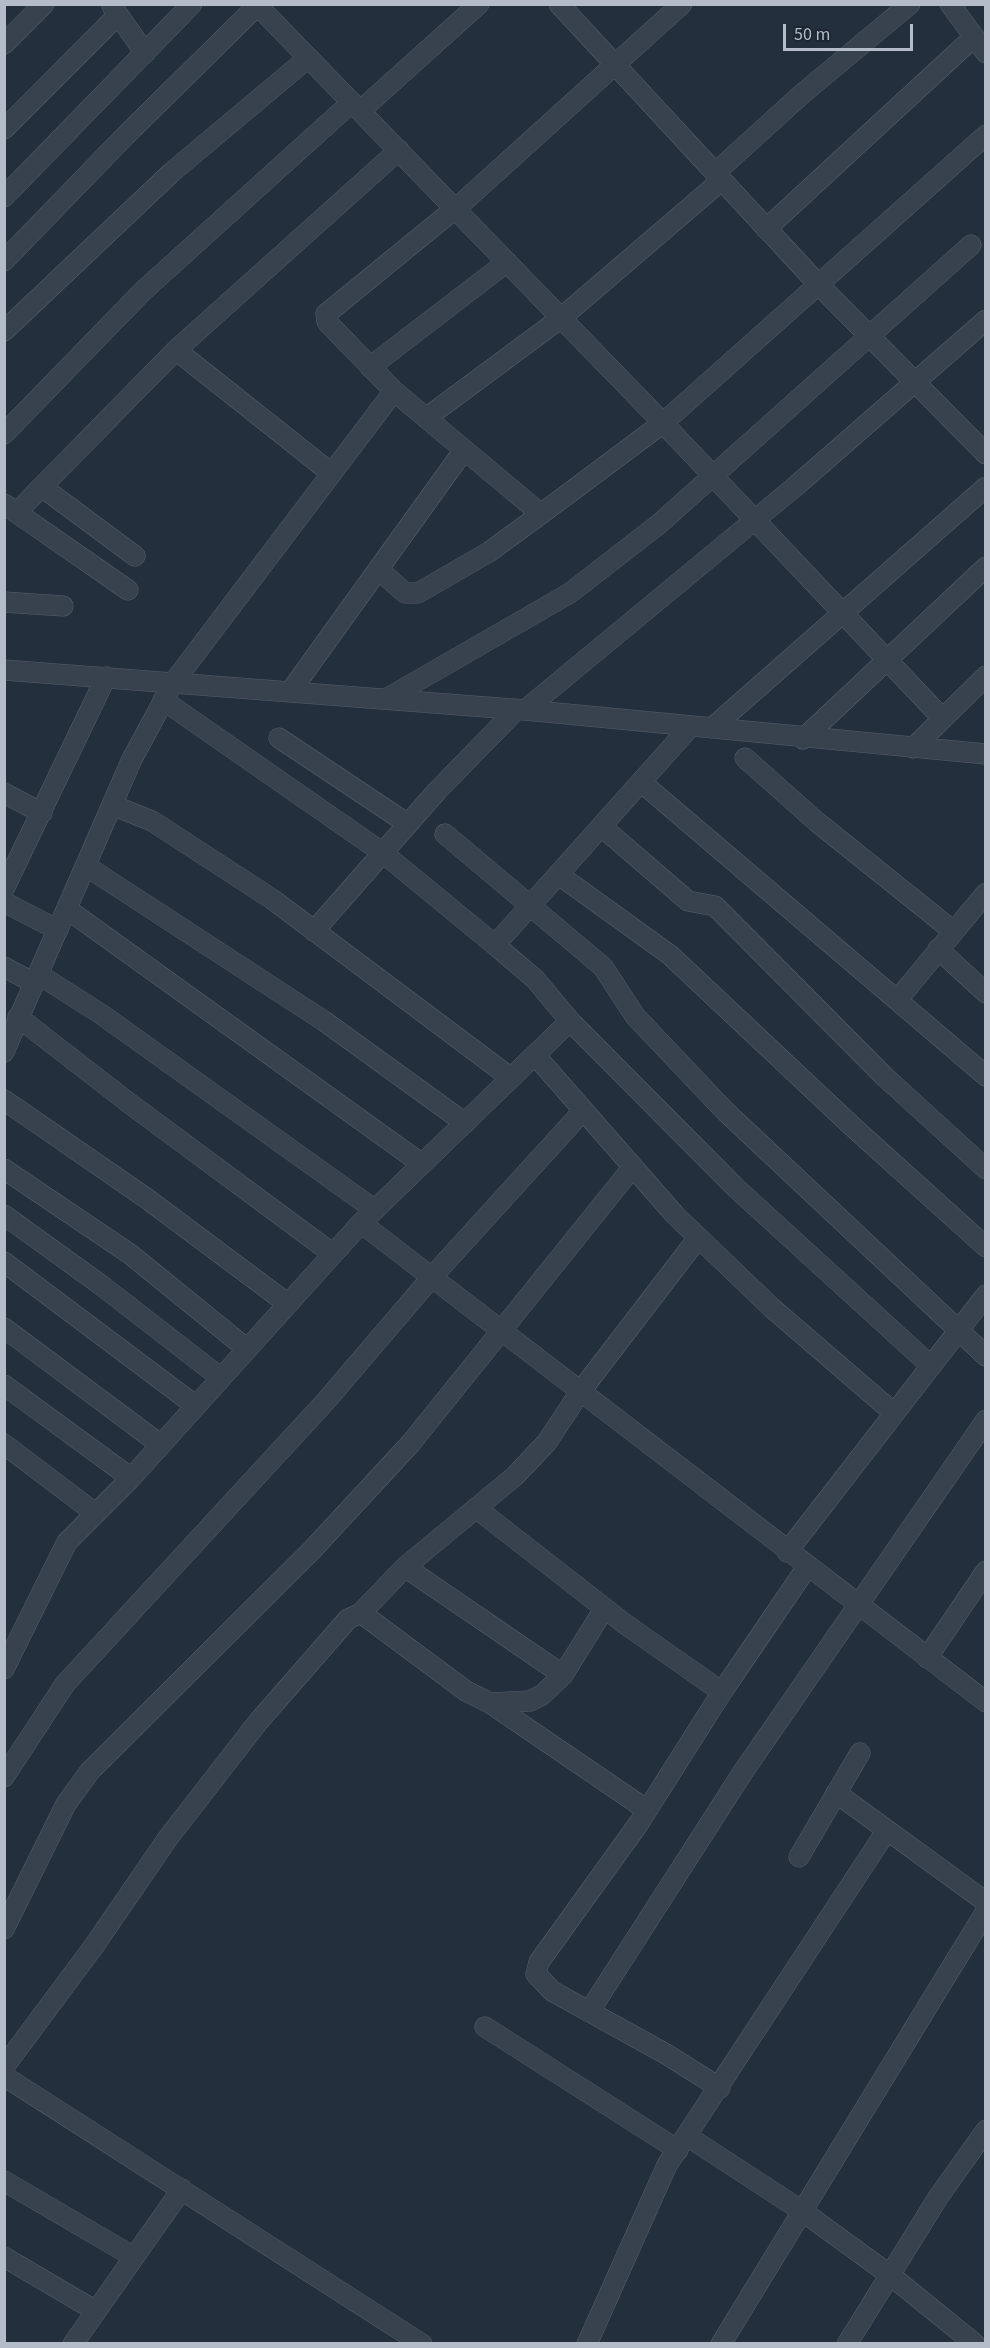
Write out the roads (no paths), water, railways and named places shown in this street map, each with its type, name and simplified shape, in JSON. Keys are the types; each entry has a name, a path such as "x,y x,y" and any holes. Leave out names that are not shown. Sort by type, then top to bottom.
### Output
{"street":[{"path":"4,44 44,4"},
{"path":"4,197 192,4"},
{"path":"4,434 142,291 479,4"},
{"path":"559,4 818,284 986,453"},
{"path":"542,514 394,391 327,322 326,314 455,209 682,4"},
{"path":"426,418 561,318 719,176 802,94 910,4"},
{"path":"951,4 986,53"},
{"path":"4,261 125,136 259,5 663,423 711,477 942,718"},
{"path":"4,129 115,10 145,53"},
{"path":"766,229 974,37"},
{"path":"4,331 172,172 308,58"},
{"path":"378,569 405,592 418,593 489,552 663,423 986,135"},
{"path":"128,590 10,508 42,487 176,350 399,150"},
{"path":"386,699 570,593 659,524 970,245"},
{"path":"370,368 507,262"},
{"path":"314,931 408,824 521,710 754,520 986,320"},
{"path":"176,350 331,473"},
{"path":"333,1254 129,1103 10,1034 132,759 173,682 394,391"},
{"path":"290,692 464,450"},
{"path":"42,487 135,556"},
{"path":"712,728 840,613 986,487"},
{"path":"803,738 986,567"},
{"path":"4,602 63,606"},
{"path":"4,670 521,710 986,754"},
{"path":"913,748 986,676"},
{"path":"4,889 106,677"},
{"path":"163,700 382,853 535,979 570,1021 736,1188 931,1366"},
{"path":"495,945 690,727"},
{"path":"279,738 408,824"},
{"path":"745,758 817,822 953,931"},
{"path":"641,782 986,1076"},
{"path":"4,793 42,813"},
{"path":"112,805 152,821 197,847 511,1078"},
{"path":"602,827 688,901 715,906 885,1077 986,1169"},
{"path":"445,834 603,967 635,1016 725,1111 986,1356"},
{"path":"86,866 324,1021 465,1123"},
{"path":"559,875 670,955 853,1128 986,1247"},
{"path":"898,999 986,893"},
{"path":"4,902 58,930"},
{"path":"67,909 422,1164"},
{"path":"938,949 986,993"},
{"path":"4,967 36,978 101,1014 368,1216 432,1278 856,1605 986,1702"},
{"path":"4,1669 67,1542 131,1478 368,1216 570,1021"},
{"path":"535,1055 582,1112 698,1238 772,1308 894,1413"},
{"path":"4,1100 146,1198 288,1304"},
{"path":"4,1777 65,1684 325,1402 432,1278 582,1112"},
{"path":"4,1929 66,1804 90,1771 304,1558 411,1443 632,1168"},
{"path":"4,1169 130,1254 247,1349"},
{"path":"4,1215 101,1285 221,1378"},
{"path":"4,2067 94,1946 168,1838 258,1722 348,1619 361,1613 405,1567 515,1476 546,1442 580,1392 698,1238"},
{"path":"4,1262 196,1406"},
{"path":"787,1552 986,1295"},
{"path":"4,1328 160,1445"},
{"path":"4,1385 131,1478"},
{"path":"589,2012 743,1772 856,1605 986,1420"},
{"path":"4,1444 95,1513"},
{"path":"476,1508 604,1609 722,1692"},
{"path":"405,1567 563,1675"},
{"path":"720,2088 666,2054 589,2012 542,1983 536,1974 539,1962 647,1810 722,1692 807,1567"},
{"path":"927,1658 986,1571"},
{"path":"490,1703 530,1701 543,1695 563,1675 604,1609"},
{"path":"361,1613 466,1691 490,1703 647,1810"},
{"path":"799,1857 860,1753"},
{"path":"836,1793 986,1902"},
{"path":"587,2343 663,2175 887,1830"},
{"path":"721,2343 986,1911"},
{"path":"485,2027 802,2211 975,2343"},
{"path":"4,2076 422,2343"},
{"path":"847,2343 939,2196 986,2130"},
{"path":"4,2181 134,2257"},
{"path":"73,2343 182,2189"},
{"path":"4,2257 96,2311"}]}
